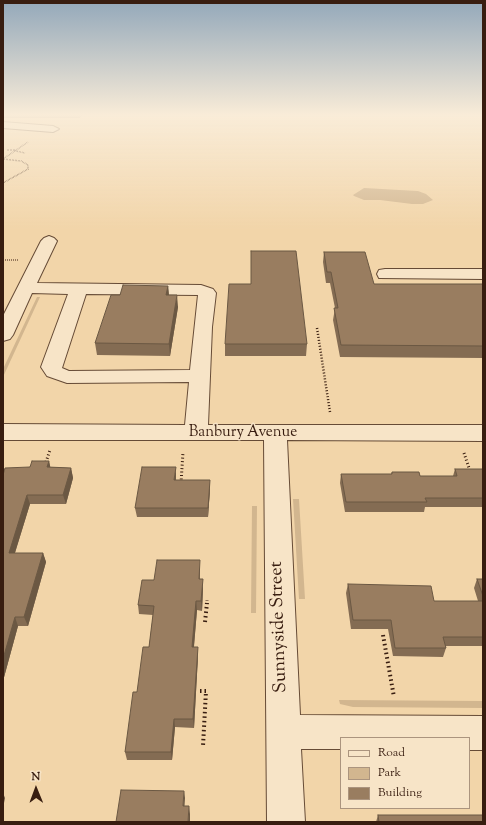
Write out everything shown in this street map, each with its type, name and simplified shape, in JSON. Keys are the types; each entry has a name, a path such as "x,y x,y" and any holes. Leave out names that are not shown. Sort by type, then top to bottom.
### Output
{"street":[{"path":"3,335 49,241"},
{"path":"385,274 483,274"},
{"path":"79,288 51,367 54,372 67,377 200,376"},
{"path":"3,294 24,291 79,288 201,290 207,293 200,376 190,440"},
{"name":"Banbury Avenue","path":"3,432 190,440 275,433 483,433"},
{"name":"Sunnyside Street","path":"275,433 286,822"},
{"path":"284,732 483,733"}],"path":[{"path":"3,159 21,161 28,165 28,169 23,173 3,183"},
{"path":"3,260 19,260"},
{"path":"317,328 330,412"},
{"path":"181,487 190,440"},
{"path":"44,469 51,446"},
{"path":"463,449 472,474"},
{"path":"205,622 207,600"},
{"path":"383,635 394,696"},
{"path":"200,691 206,691 203,746"}],"green space":[{"path":"364,188 418,191 426,194 433,200 423,204 412,204 380,200 364,200 353,195"},
{"path":"37,297 40,297 3,377 3,369"},
{"path":"293,499 299,499 305,599 299,599"},
{"path":"252,506 257,506 256,613 251,613"},
{"path":"339,700 483,701 483,708 353,707 340,704"}],"building":[{"path":"251,251 296,251 307,344 225,344 229,284 251,284"},
{"path":"324,252 365,252 374,284 483,284 483,346 341,345 334,308 338,308 331,272 327,272"},
{"path":"123,285 168,286 166,295 177,295 169,344 95,343 111,295 120,295"},
{"path":"32,461 49,461 47,467 71,468 63,495 27,495 9,553 43,553 24,617 15,617 3,659 3,475 5,468 30,467"},
{"path":"142,467 176,467 174,480 210,480 208,508 135,508"},
{"path":"455,469 483,469 483,498 425,498 427,502 346,502 341,474 392,474 392,472 419,472 420,476 457,476"},
{"path":"157,560 200,560 199,579 203,579 201,601 196,601 192,647 198,647 193,719 174,719 171,752 125,752 133,692 137,692 143,647 149,647 154,606 138,605 142,580 154,580"},
{"path":"477,579 483,579 483,596"},
{"path":"348,584 431,586 434,601 483,601 483,637 443,637 446,648 395,648 391,620 353,620"},
{"path":"121,790 184,791 183,806 189,806 188,822 116,822"},
{"path":"378,815 483,815 483,822 379,822"}]}
